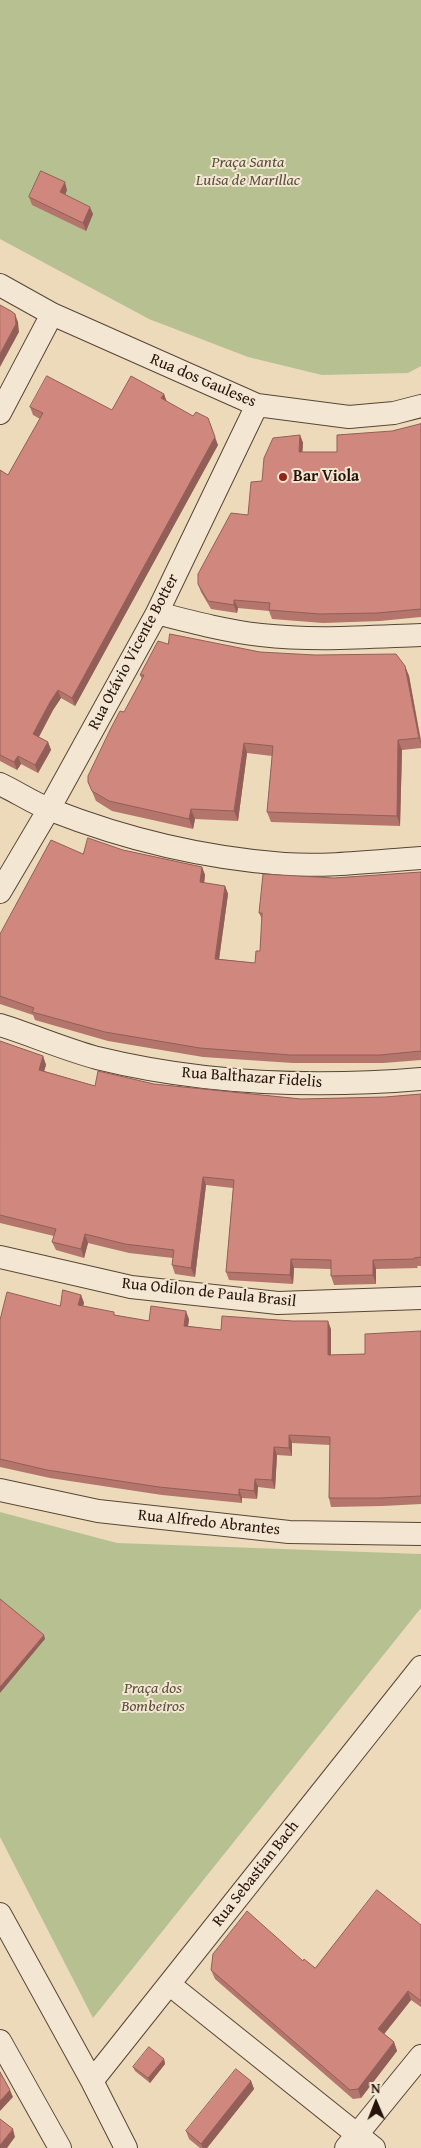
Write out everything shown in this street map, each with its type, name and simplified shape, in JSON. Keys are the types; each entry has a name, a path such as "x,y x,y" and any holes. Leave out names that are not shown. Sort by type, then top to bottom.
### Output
{"street":[{"name":"Rua dos Gauleses","path":"0,285 52,314 257,405 349,417 394,413 421,406"},
{"path":"0,413 52,314"},
{"name":"Rua Otávio Vicente Botter","path":"0,892 49,809 157,613 257,405"},
{"path":"157,613 218,628 262,635 345,638 421,634"},
{"path":"0,784 49,809 103,828 200,853 285,864 345,864 421,858"},
{"name":"Rua Balthazar Fidelis","path":"0,1024 96,1057 194,1077 252,1082 366,1084 421,1079"},
{"name":"Rua Odilon de Paula Brasil","path":"0,1257 131,1287 278,1303 421,1298"},
{"name":"Rua Alfredo Abrantes","path":"0,1490 98,1511 289,1532 421,1534"},
{"name":"Rua Sebastian Bach","path":"92,2080 421,1667"},
{"path":"0,1914 92,2080 126,2148"},
{"path":"169,1984 359,2144 421,2056"},
{"path":"0,2041 60,2148"}],"green space":[{"name":"Praça Santa Luisa de Marillac","path":"0,0 421,0 421,366 408,373 322,375 248,357 149,319 0,239"},
{"name":"Praça dos Bombeiros","path":"0,1512 117,1543 421,1554 421,1608 93,2018 0,1837"}],"building":[{"path":"41,171 65,182 60,192 90,207 83,223 29,197"},
{"path":"0,305 15,314 16,324 0,354"},
{"path":"47,376 112,410 131,376 164,394 161,398 193,416 196,412 208,418 215,437 72,698 58,690 50,702 33,734 48,742 35,765 18,756 14,762 0,755 0,470 8,475 43,413 30,407"},
{"path":"421,424 421,609 377,613 320,614 269,610 270,603 234,600 234,605 208,601 198,584 198,574 231,513 248,515 251,482 262,481 264,458 273,438 300,435 299,452 337,452 337,435 392,431"},
{"path":"170,634 260,652 315,655 396,654 405,666 419,738 398,740 397,816 267,812 273,746 244,743 234,811 191,809 189,819 109,801 92,791 88,782 88,776 111,728 120,711 124,712 144,675 140,675 158,641 168,644"},
{"path":"88,838 123,850 202,867 200,882 225,886 215,959 255,963 256,951 260,951 262,913 259,913 263,874 334,878 421,872 421,1051 380,1055 290,1055 200,1048 105,1032 32,1012 34,1008 0,996 0,934 51,840 83,854"},
{"path":"0,1041 43,1056 39,1070 95,1086 98,1071 154,1084 301,1099 421,1094 421,1257 414,1259 373,1260 373,1275 331,1276 331,1260 291,1259 290,1275 226,1272 234,1180 203,1177 191,1268 172,1265 174,1250 125,1244 85,1234 81,1249 52,1242 56,1229 0,1215"},
{"path":"63,1290 81,1295 78,1305 114,1312 114,1315 149,1321 151,1306 186,1311 184,1326 221,1330 222,1316 293,1321 328,1321 328,1355 365,1354 365,1334 421,1331 421,1496 329,1498 330,1437 289,1435 289,1448 274,1447 272,1480 255,1479 254,1491 239,1489 239,1495 159,1487 47,1470 0,1459 0,1320 7,1292 60,1306"},
{"path":"0,1599 44,1635 0,1687"},
{"path":"377,1890 421,1925 421,2001 408,1991 378,2029 394,2042 358,2089 350,2090 211,1970 213,1954 247,1911 303,1961 304,1959 315,1968"},
{"path":"149,2047 164,2059 148,2078 133,2067"},
{"path":"236,2069 251,2081 201,2144 186,2131"},
{"path":"0,2072 10,2090 0,2101"},
{"path":"0,2119 13,2129 0,2145"}],"place":[{"name":"Bar Viola","path":"283,477"}]}
